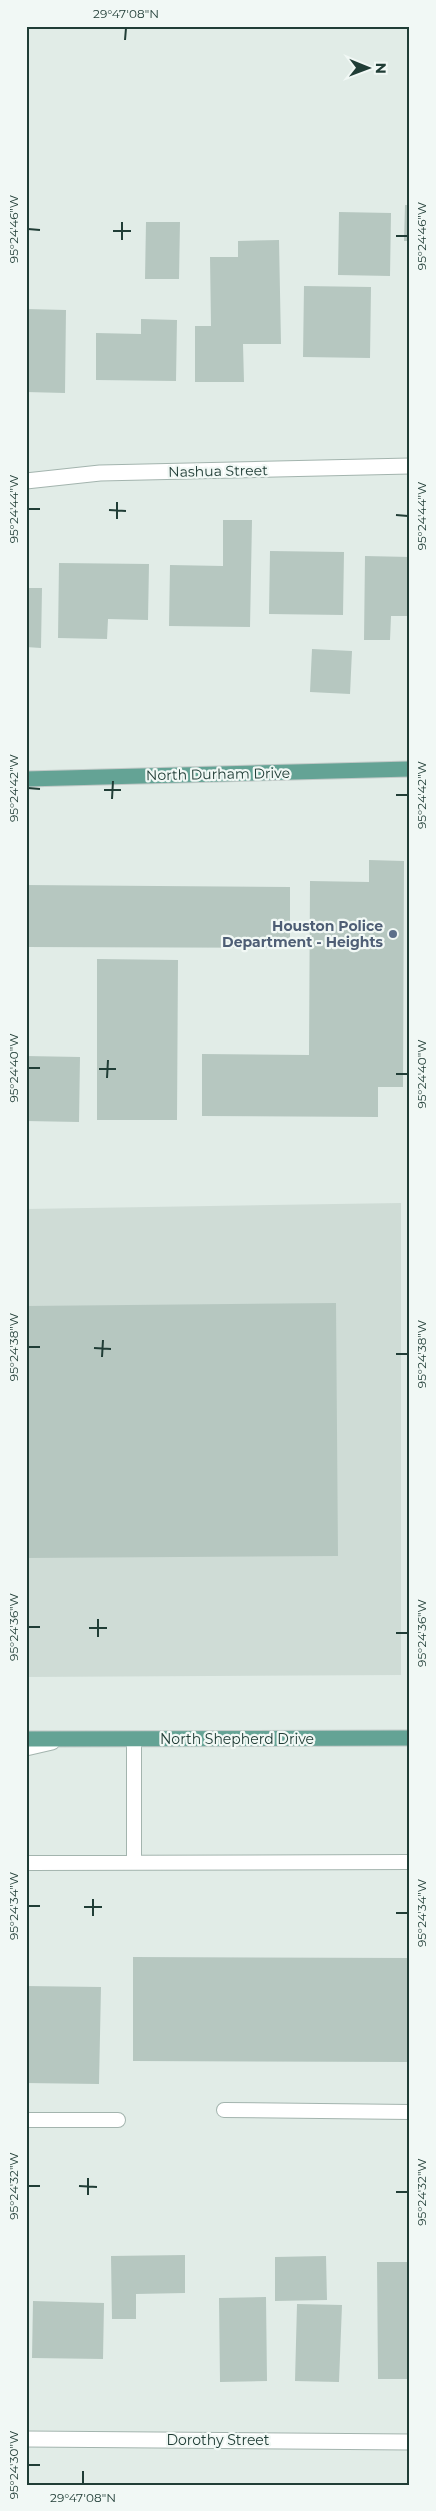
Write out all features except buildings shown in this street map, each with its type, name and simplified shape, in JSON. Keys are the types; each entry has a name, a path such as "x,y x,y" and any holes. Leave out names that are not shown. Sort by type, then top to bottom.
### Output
{"main road":[{"name":"North Durham Drive","path":"26,779 410,769"},
{"name":"North Shepherd Drive","path":"26,1739 410,1738"}],"street":[{"name":"Nashua Street","path":"26,481 100,473 410,466"},
{"name":"North Shepherd Drive","path":"26,1748 64,1740"},
{"name":"Dorothy Street","path":"26,2439 410,2442"}],"lane":[{"path":"134,1739 134,1862"},
{"path":"26,1863 410,1862"},
{"path":"224,2110 410,2112"},
{"path":"26,2120 118,2120"}],"shaded area":[{"path":"401,1203 401,1675 26,1677 26,1209"}],"place":[{"name":"Houston Police Department - Heights","path":"393,934"}]}
